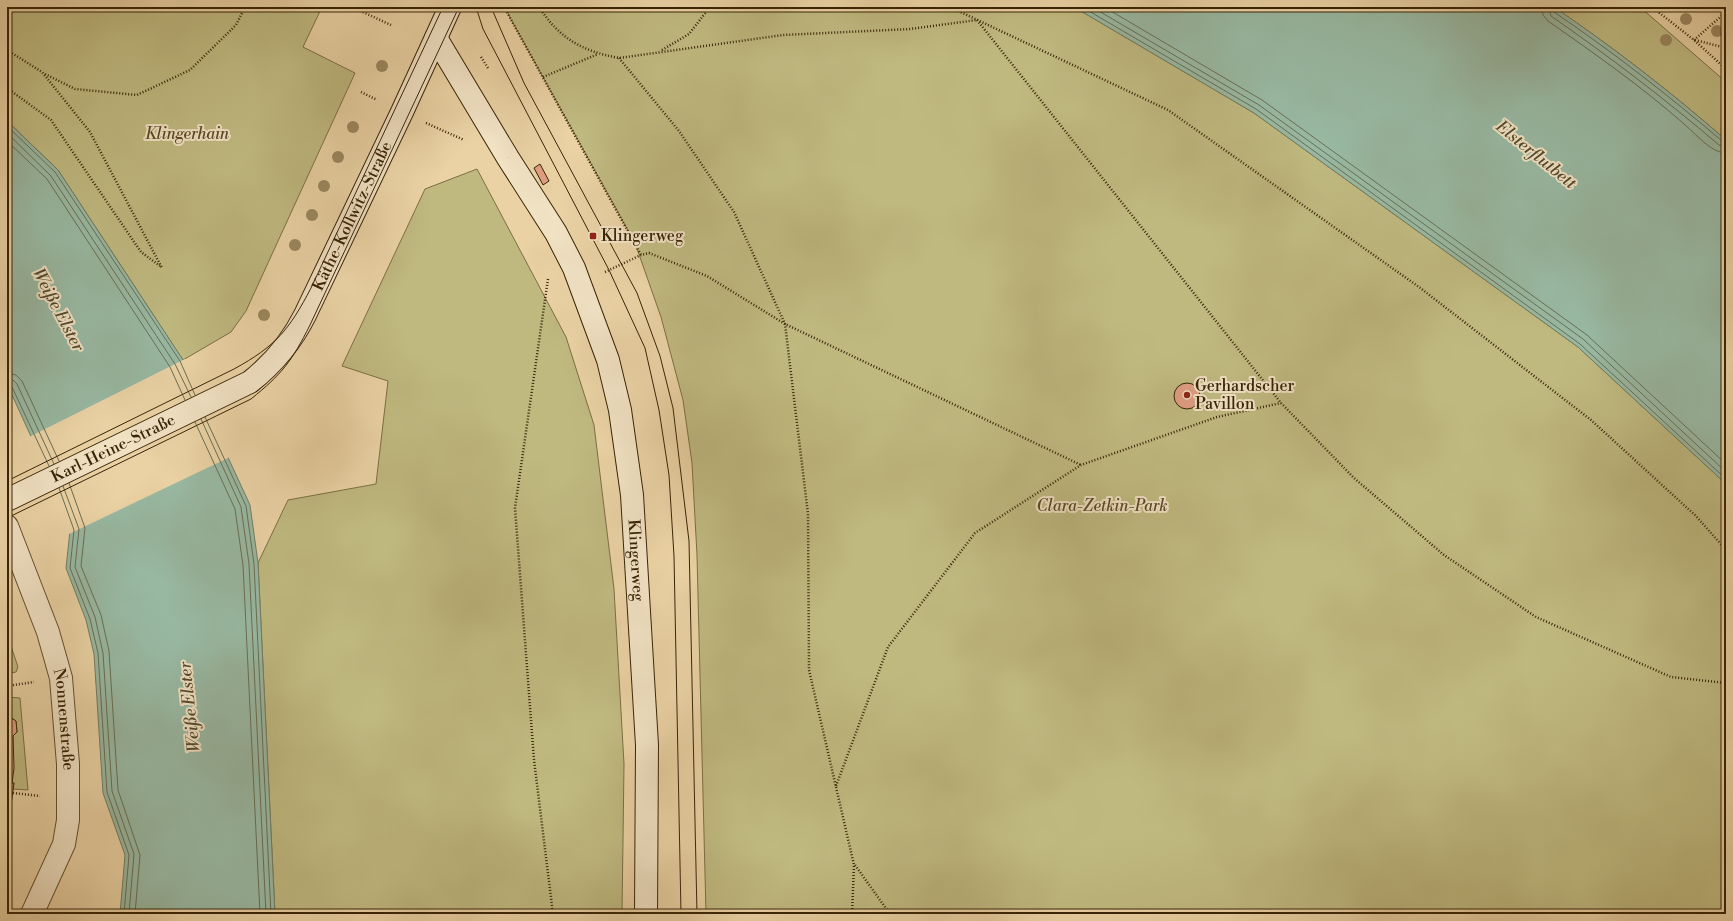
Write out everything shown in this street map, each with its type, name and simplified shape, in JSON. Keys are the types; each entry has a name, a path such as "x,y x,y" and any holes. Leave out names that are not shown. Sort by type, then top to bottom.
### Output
{"main road":[{"name":"Käthe-Kollwitz-Straße","path":"219,397 250,382 265,370 282,353 296,334 394,130 450,7"},
{"name":"Klingerweg","path":"436,38 556,234 574,268 608,360 620,410 632,495 647,745 646,914"},
{"name":"Karl-Heine-Straße","path":"7,500 219,397"},
{"name":"Nonnenstraße","path":"7,526 48,632 61,678 68,764 68,820 64,844 32,914"}],"path":[{"path":"7,50 42,72 76,89 137,95 190,70 236,25 245,7"},
{"path":"352,7 391,25"},
{"path":"504,7 641,255"},
{"path":"539,7 548,21 561,34 579,47 598,54 619,58 660,51 783,35 910,29 977,20"},
{"path":"660,51 689,34 710,7"},
{"path":"950,7 1168,110 1419,287 1591,420 1696,516 1726,550"},
{"path":"1652,7 1694,40 1726,69"},
{"path":"1694,40 1726,11 1723,7"},
{"path":"977,20 1281,403 1354,478 1444,555 1536,618 1671,677 1726,683"},
{"path":"1694,40 1726,48"},
{"path":"543,77 598,54"},
{"path":"619,58 678,130 734,212 785,324 808,514 809,670 854,865 852,914"},
{"path":"7,88 51,120 141,252 162,268 90,132 42,72"},
{"path":"602,274 641,255 649,253 707,276 785,324 1081,465"},
{"path":"548,278 515,508 534,760 553,914"},
{"path":"835,787 888,647 975,533 1081,465 1217,417 1281,403"},
{"path":"854,865 890,914"}],"green space":[{"name":"Klingerhain","path":"7,7 322,7 303,47 355,73 246,311 231,332 183,360 58,170 7,121"},
{"name":"Clara-Zetkin-Park","path":"511,7 1074,7 1254,113 1578,347 1726,484 1726,914 706,914 697,555 692,463 683,400 661,317 635,243 508,14"},
{"path":"1554,7 1638,7 1648,14 1726,82 1726,140 1642,71"},
{"path":"477,169 566,337 594,425 614,589 624,764 622,914 275,914 258,563 288,500 376,484 388,381 342,366 425,189"},
{"path":"7,634 18,667 16,672 7,674"},
{"path":"7,697 20,698 28,790 13,789 13,736 17,732 16,721 7,715"}],"water":[{"name":"Elsterflutbett","path":"1074,7 1554,7 1598,38 1642,71 1726,140 1726,484 1578,347 1254,113"},
{"name":"Weiße Elster","path":"7,121 58,170 183,360 250,505 258,563 275,914 120,914 125,855 103,793 94,654 86,620 66,568 70,531 61,502 7,384"}],"pier":[{"path":"185,359 230,457 67,535 68,531 59,503 29,437"}],"building":[{"path":"540,164 549,181 543,185 534,168"},
{"name":"Gerhardscher Pavillon","path":"1187,383 1196,387 1200,396 1196,405 1187,409 1178,405 1174,396 1178,387"},
{"path":"7,715 16,721 17,732 13,736 14,768 12,783 14,783 11,805 9,805 7,812"}],"tram line":[{"path":"7,481 234,369 261,353 280,336 296,315 311,288 443,7"},
{"path":"7,518 251,399 279,374 292,358 310,325 459,7"},
{"path":"476,7 483,29 609,270 645,348 659,410 669,475 674,556 681,914"},
{"path":"491,7 524,83 637,293 660,356 673,408 689,541 697,914"}],"place":[{"name":"Klingerweg","path":"593,236"},
{"name":"Gerhardscher Pavillon","path":"1187,395"}]}
